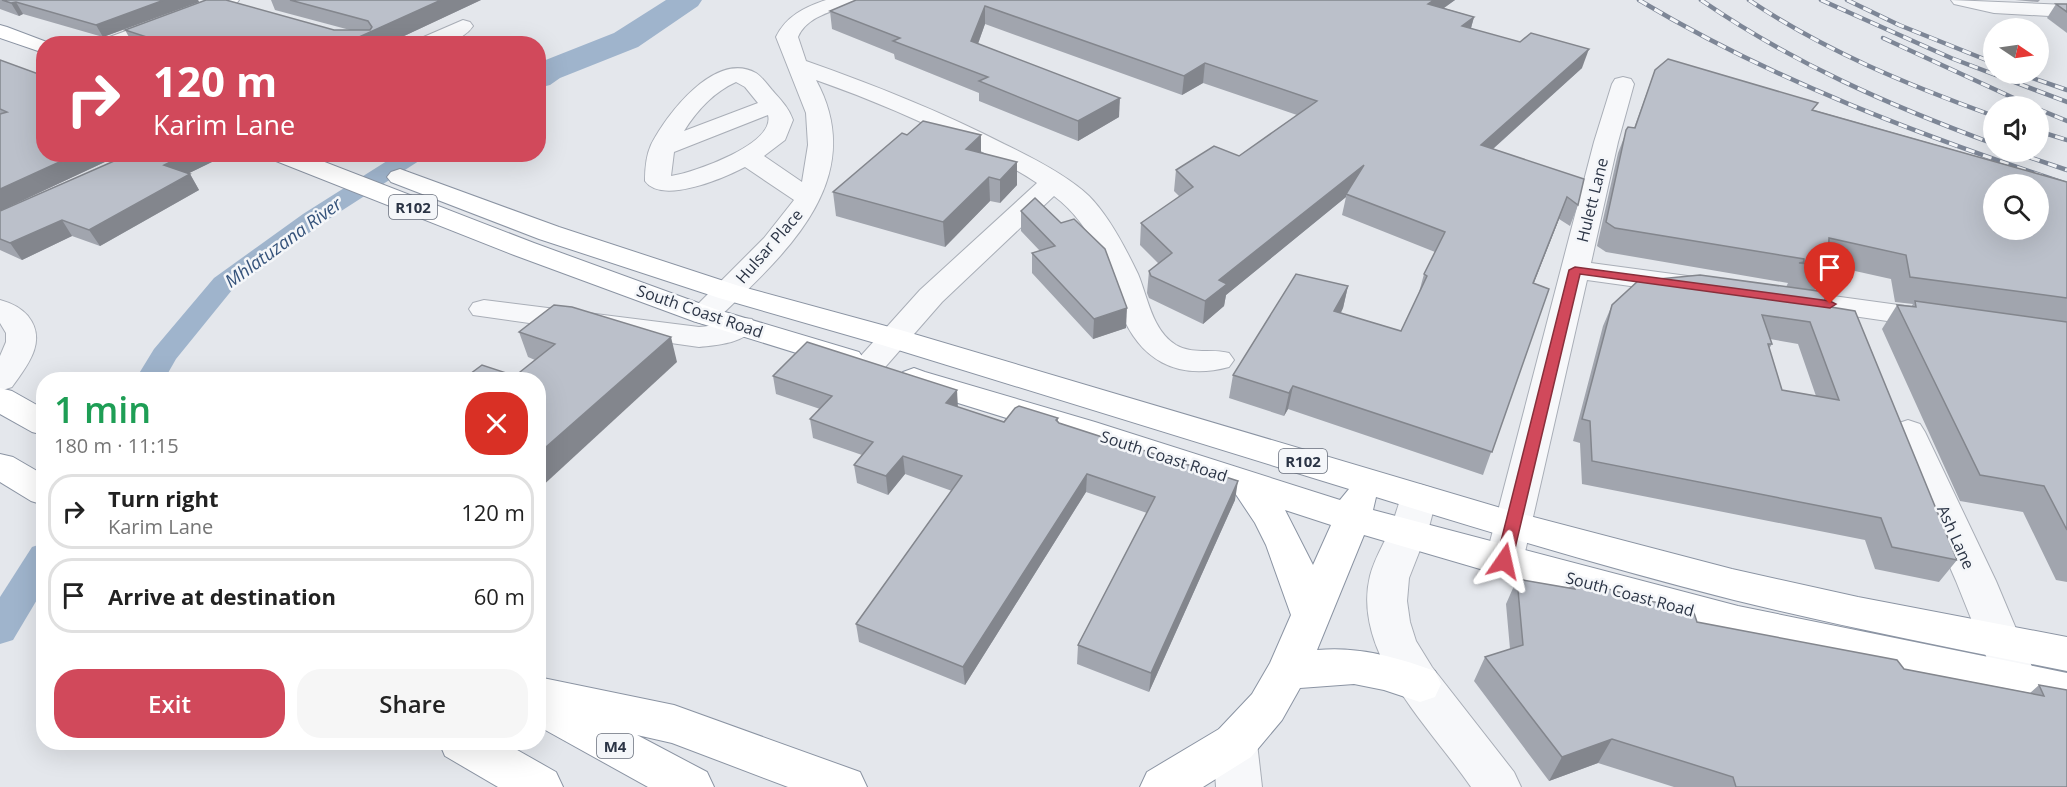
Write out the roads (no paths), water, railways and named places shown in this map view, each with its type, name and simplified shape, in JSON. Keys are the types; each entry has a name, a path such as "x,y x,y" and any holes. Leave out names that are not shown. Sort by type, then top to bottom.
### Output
{"highway":[{"path":"0,31 36,44"},
{"path":"0,48 36,61"},
{"name":"South Coast Road","path":"301,162 716,303 894,338 1026,395 1083,430 1407,535 1508,543 2018,681 2067,691"},
{"name":"South Coast Road","path":"358,162 536,241"},
{"name":"South Coast Road","path":"716,303 741,326 869,366 1026,395 1101,400 1419,497 1508,543"},
{"path":"0,399 36,419"},
{"path":"1083,430 1101,400"},
{"path":"0,466 36,487"},
{"path":"1163,787 1235,743 1267,707 1287,672 1352,518 1365,480"},
{"path":"1246,482 1268,510 1283,536 1311,614"},
{"name":"South Coast Road","path":"1735,603 2001,642 2067,654"},
{"path":"1287,672 1330,665 1358,666 1386,671 1420,684"},
{"path":"546,697 674,724 844,787"},
{"name":"M4","path":"546,709 691,787"},
{"path":"475,750 540,787"}],"street":[{"name":"Hulsar Place","path":"716,303 780,236 809,198 820,145 818,114 813,95 797,65 787,37 793,25 845,0"},
{"path":"1961,0 1994,6 2067,10"},
{"path":"134,36 226,3"},
{"path":"443,36 463,26"},
{"path":"797,65 859,86 954,128 1031,167 1080,202 1098,227 1123,274 1134,311 1147,333 1164,352 1190,362 1218,360"},
{"path":"733,75 746,76 771,106 776,135 767,144 746,156 675,184 662,184 658,181 657,173 662,148 680,118 707,91 725,78 733,75"},
{"name":"Hulett Lane","path":"1508,543 1606,142 1623,84"},
{"path":"662,148 771,106"},
{"path":"657,173 771,106"},
{"path":"746,156 809,198"},
{"path":"869,366 931,296 1053,183"},
{"path":"1575,270 1725,290"},
{"path":"1760,295 1965,323"},
{"path":"0,309 13,316 22,330 20,351 0,380"},
{"path":"484,309 699,337 719,335 741,326"},
{"name":"Ash Lane","path":"1908,432 2018,681"},
{"path":"1419,497 1407,535 1389,577 1386,605 1390,631 1402,657 1420,684 1468,744 1497,787"},
{"path":"1235,743 1239,787"}],"waterway":[{"name":"Mhlatuzana River","path":"546,72 626,40 687,0"},
{"name":"Mhlatuzana River","path":"154,372 164,355 223,284 312,219 401,162"},
{"name":"Mhlatuzana River","path":"0,629 36,569"}],"railway":[{"path":"1639,0 1741,56 1848,104 1957,146 2067,184"},
{"path":"1701,0 1771,44 1843,81 1917,114 1983,140"},
{"path":"1749,0 1807,35 1868,66 1983,112"},
{"path":"1821,0 1951,58 2067,102"},
{"path":"1847,0 1899,25 1983,59"},
{"path":"1883,38 2009,96"},
{"path":"2049,84 2067,90"},
{"path":"2049,114 2067,121"},
{"path":"2049,134 2067,140"},
{"path":"2043,162 2067,170"}]}
